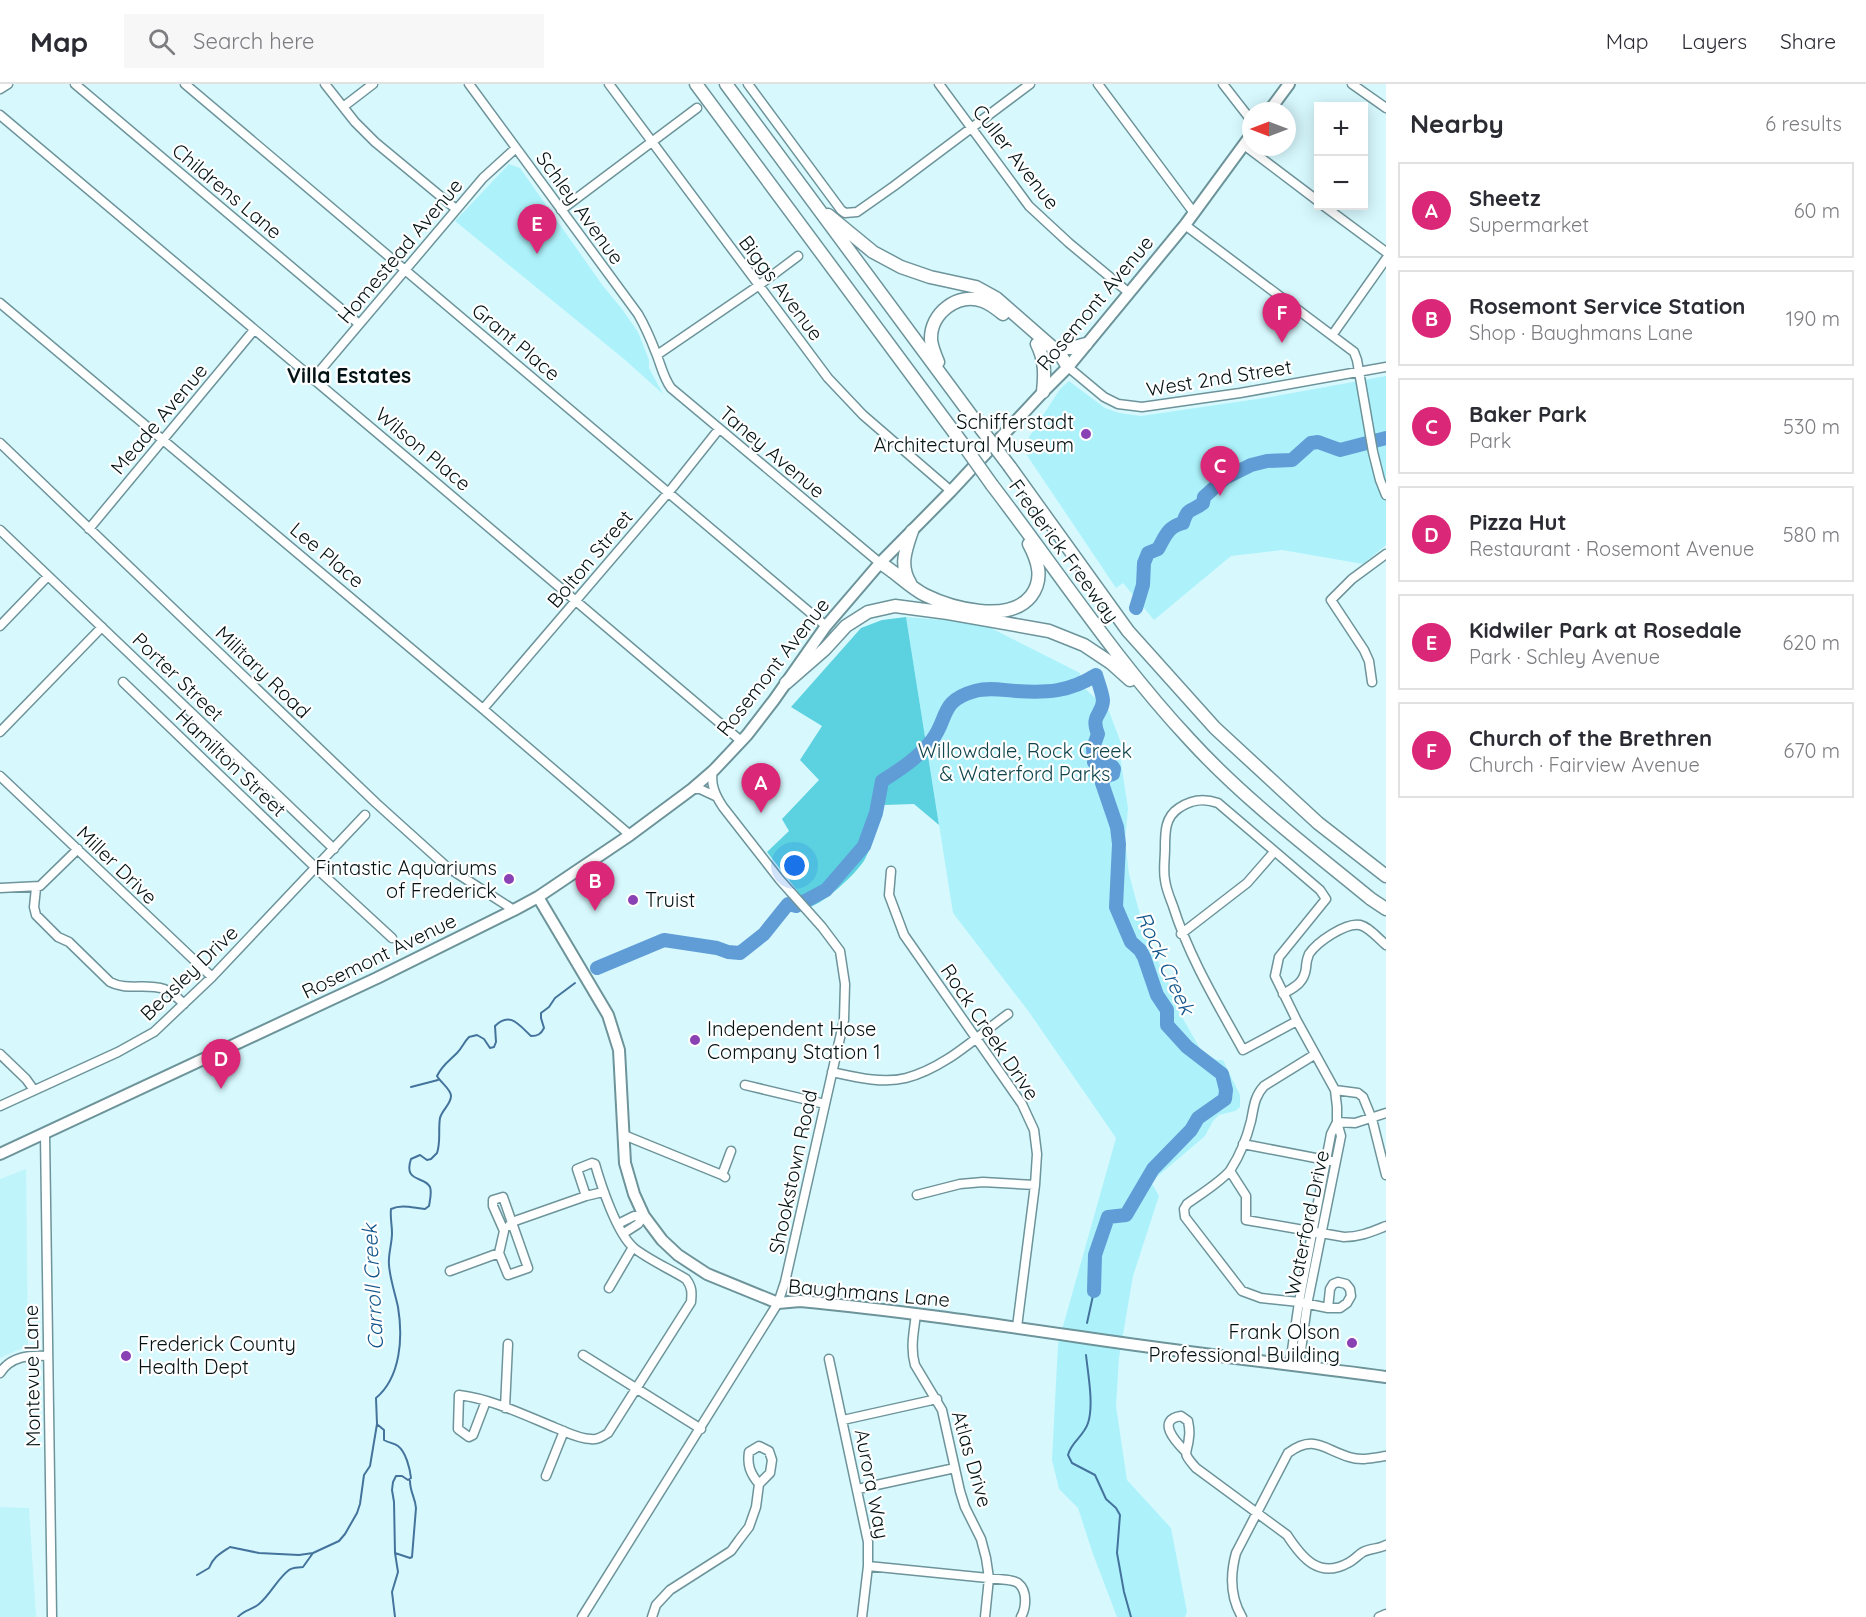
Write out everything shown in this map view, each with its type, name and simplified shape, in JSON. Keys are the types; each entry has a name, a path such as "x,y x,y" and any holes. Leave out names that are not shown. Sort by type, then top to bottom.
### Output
{"highway":[{"name":"Frederick Freeway","path":"696,84 1113,650 1190,741 1261,808 1386,909"},
{"name":"Frederick Freeway","path":"726,84 948,382 1128,631 1215,728 1318,823 1386,876"},
{"path":"817,207 873,252 901,267 930,277 968,285 996,298 1060,354 1068,367"},
{"path":"948,382 932,348 932,331 944,309 958,301 975,299 993,306 1068,367"},
{"path":"1037,344 1043,356 1045,369 1043,392"},
{"path":"1053,348 1071,348 1086,344"},
{"path":"880,563 912,587 940,602 980,611 1015,608 1031,596 1036,586 1039,574 1038,561 1005,502"},
{"path":"912,531 903,562 906,577 912,587"},
{"path":"880,563 890,577 906,592 948,613"},
{"path":"786,683 825,649 846,626 868,612 895,606 948,613 1049,632 1084,645 1111,663 1131,681 1190,741"}],"main road":[{"path":"1276,102 1289,84"},
{"name":"Rosemont Avenue","path":"0,1154 396,969 514,910 538,897 630,835 692,789 714,770 741,741 826,626 880,563 1068,367 1185,225 1242,148"},
{"name":"Baughmans Lane","path":"538,897 608,1015 619,1050 627,1136 625,1163 634,1194 644,1216 662,1240 678,1255 707,1274 778,1303 800,1301 916,1314 1118,1343 1386,1377"}],"street":[{"path":"0,89 8,84"},
{"name":"Childrens Lane","path":"75,84 358,324"},
{"name":"Grant Place","path":"186,84 826,626"},
{"path":"325,84 342,107 375,142 456,209"},
{"path":"342,107 374,84"},
{"name":"Schley Avenue","path":"469,84 638,314 657,355"},
{"name":"Biggs Avenue","path":"609,84 828,378 888,437 951,491"},
{"path":"748,84 845,213 857,212 1030,84"},
{"name":"Culler Avenue","path":"939,84 1029,206 1128,292"},
{"path":"1098,84 1194,213"},
{"path":"1223,84 1242,108"},
{"path":"1352,84 1386,108"},
{"path":"561,210 697,108"},
{"name":"Wilson Place","path":"0,114 741,741"},
{"name":"Homestead Avenue","path":"313,379 483,178 516,148"},
{"path":"1259,156 1314,198"},
{"path":"1329,210 1386,252"},
{"path":"1185,225 1354,352 1358,360 1373,452 1386,495"},
{"path":"657,355 798,256"},
{"path":"1333,334 1386,259"},
{"name":"Lee Place","path":"0,303 164,439 630,835"},
{"name":"Meade Avenue","path":"89,529 254,330"},
{"name":"Taney Avenue","path":"657,355 662,372 671,388 880,563"},
{"name":"West 2nd Street","path":"1068,367 1104,397 1118,404 1142,407 1229,395 1386,367"},
{"name":"Bolton Street","path":"483,709 719,429"},
{"name":"Military Road","path":"0,443 437,859 514,910"},
{"name":"Porter Street","path":"0,530 334,849"},
{"path":"1372,682 1369,661 1364,650 1331,600 1352,579 1386,554"},
{"path":"0,626 48,576"},
{"path":"0,732 102,627"},
{"name":"Hamilton Street","path":"123,682 392,938"},
{"path":"714,770 711,780 716,796"},
{"name":"Miller Drive","path":"0,776 213,977"},
{"path":"692,789 700,789 716,796"},
{"name":"Shookstown Road","path":"582,1617 778,1303 785,1282 844,1020 846,1002 844,967 840,951 780,880 716,796"},
{"name":"Waterford Drive","path":"1294,1365 1317,1233 1341,1136 1337,1122 1335,1090 1314,1055 1275,976 1279,957 1326,899 1320,890 1218,803 1209,799 1198,799 1185,804 1172,812 1166,823 1165,881 1181,934 1210,992 1243,1050 1297,1021"},
{"name":"Beasley Drive","path":"0,1106 134,1044 154,1032 213,977 365,815"},
{"path":"0,888 36,888 78,849"},
{"path":"1181,934 1247,883 1274,852"},
{"name":"Rock Creek Drive","path":"891,871 889,895 904,935 1022,1104 1034,1131 1037,1154 1035,1185 1017,1327"},
{"path":"36,888 34,907 36,915 57,937 69,942 110,982 117,985 164,989 184,1004"},
{"path":"1283,994 1298,986 1303,979 1309,954 1319,943 1345,927 1353,924 1363,926 1386,945"},
{"path":"832,1072 854,1077 905,1078 942,1062 1008,1014"},
{"path":"0,1054 34,1090"},
{"path":"1314,1055 1264,1086 1258,1093 1243,1144 1230,1171 1187,1204 1184,1209 1185,1217 1242,1291 1262,1298 1329,1308"},
{"path":"745,1086 825,1104"},
{"path":"1335,1090 1358,1093 1363,1097 1372,1119 1386,1175"},
{"path":"1337,1122 1355,1123 1386,1113"},
{"name":"Waterford Drive","path":"1317,1233 1326,1160 1331,1134 1337,1122"},
{"name":"Montevue Lane","path":"45,1134 52,1617"},
{"path":"627,1136 724,1176 731,1151"},
{"path":"1243,1144 1336,1162"},
{"path":"486,1401 472,1435 469,1437 458,1429 459,1395 476,1397 588,1439 601,1438 608,1433 691,1302 691,1286 686,1279 633,1247 618,1224 603,1192 595,1164 592,1163 577,1169 586,1196"},
{"path":"1230,1171 1246,1196 1246,1220 1344,1237 1369,1234 1386,1226"},
{"path":"917,1195 960,1184 983,1182 1035,1185"},
{"path":"504,1231 493,1206 494,1200 503,1197 512,1222 528,1268 508,1275 500,1253 504,1231 512,1222 603,1192"},
{"path":"618,1224 634,1215 644,1216"},
{"path":"624,1233 638,1224 644,1216"},
{"path":"609,1288 633,1247"},
{"path":"450,1271 500,1253"},
{"name":"Atlas Drive","path":"916,1314 912,1357 937,1399 946,1423 965,1507 981,1539 986,1558 989,1578 985,1617"},
{"path":"505,1408 508,1344"},
{"path":"0,1373 5,1366 19,1358 30,1355 48,1356"},
{"path":"583,1355 701,1429"},
{"name":"Aurora Way","path":"829,1359 868,1542 868,1566 862,1617"},
{"path":"843,1420 937,1399"},
{"path":"546,1476 564,1431"},
{"path":"1242,1617 1234,1598 1232,1569 1242,1538 1288,1453 1297,1446 1310,1443 1322,1445 1349,1458 1365,1460 1386,1456"},
{"path":"1185,1451 1188,1460 1196,1468 1287,1535 1311,1564 1334,1569 1351,1562 1367,1550 1385,1547"},
{"path":"858,1489 955,1468"},
{"path":"652,1617 656,1605 670,1590 731,1551 748,1527 756,1507 759,1484"},
{"path":"868,1566 1008,1580 1018,1583 1023,1589 1026,1607 1022,1617"},
{"path":"1379,1617 1386,1614"}],"shaded area":[{"path":"906,617 939,825 914,804 883,805 871,846 861,865 829,896 805,908 762,857 799,893 767,852 789,831 782,819 819,780 800,760 822,726 791,707 861,628 882,620"},
{"path":"26,1169 28,1348 0,1358 0,1179"},
{"path":"0,1507 29,1508 36,1617 0,1617"}],"green space":[{"path":"509,164 520,168 638,332 649,360 649,368 663,394 624,359 455,221"},
{"path":"1386,376 1386,545 1363,564 1282,550 1231,556 1154,620 1123,583 1116,588 1022,448 1060,389 1069,381 1105,408 1119,413 1141,416 1264,398"},
{"name":"Willowdale, Rock Creek & Waterford Parks","path":"906,617 981,623 1080,673 1079,683 1109,711 1122,746 1120,756 1128,808 1125,841 1129,874 1145,933 1174,995 1178,1010 1202,1052 1217,1060 1223,1060 1240,1095 1240,1107 1235,1111 1219,1115 1205,1136 1151,1182 1159,1196 1133,1276 1119,1358 1116,1406 1127,1480 1171,1528 1187,1612 1185,1617 1117,1617 1078,1508 1059,1489 1052,1460 1058,1344 1116,1138 1029,1012 953,913"}],"waterway":[{"name":"Carroll Creek","path":"1136,608 1143,585 1144,563 1148,553 1158,549 1170,530 1183,523 1189,512 1203,503 1204,497 1225,478 1251,465 1267,461 1292,460 1311,443 1318,442 1340,450 1386,438"},
{"name":"Rock Creek","path":"597,968 664,940 740,953 764,934 788,904 796,906 826,890 864,846 876,813 882,781 909,763 927,746 937,732 946,711 955,700 985,689 1038,692 1058,690 1076,685 1096,675 1103,700 1095,722 1098,734 1093,748 1094,762 1109,764 1114,769 1113,774 1106,776 1102,783 1117,827 1119,844 1116,907 1131,942 1144,957 1157,995 1167,1010 1167,1025 1187,1047 1222,1074 1226,1090 1225,1099 1198,1118 1191,1130 1153,1169 1126,1215 1108,1217 1095,1255 1094,1291"},
{"name":"Carroll Creek","path":"238,1617 259,1604 289,1570 303,1567 313,1553 339,1541 357,1513 364,1475 370,1466 377,1424 376,1398 391,1379 400,1343 398,1307 389,1265 392,1233 391,1209 403,1207 425,1209 429,1206 430,1187 412,1176 409,1167 411,1159 420,1155 427,1160 437,1153 440,1118 451,1096 437,1076 439,1072 469,1037 477,1035 484,1039 490,1048 494,1047 495,1026 505,1020 514,1021 531,1036 536,1036 544,1028 541,1013 555,998 575,983"},
{"path":"411,1087 438,1080"},
{"name":"Rock Creek","path":"1087,1323 1094,1291"},
{"name":"Rock Creek","path":"1086,1355 1090,1416 1084,1432 1072,1446 1068,1455 1072,1463 1095,1475 1106,1499 1120,1515 1117,1553 1131,1617"},
{"path":"378,1425 384,1430 384,1440 396,1445 403,1452 411,1478 408,1480 402,1476 396,1476 392,1490 398,1572 392,1592 395,1617"},
{"path":"395,1553 412,1557 416,1508 410,1481"},
{"path":"197,1575 209,1568 215,1558 230,1547 259,1553 299,1555 313,1553"}],"place":[{"name":"Kidwiler Park at Rosedale","path":"537,254"},
{"name":"Church of the Brethren","path":"1282,343"},
{"name":"Schifferstadt Architectural Museum","path":"1086,434"},
{"name":"Baker Park","path":"1220,496"},
{"name":"Sheetz","path":"761,813"},
{"name":"Fintastic Aquariums of Frederick","path":"509,879"},
{"name":"Truist","path":"633,900"},
{"name":"Rosemont Service Station","path":"595,911"},
{"name":"Independent Hose Company Station 1","path":"695,1040"},
{"name":"Pizza Hut","path":"221,1089"},
{"name":"Frank Olson Professional Building","path":"1352,1343"},
{"name":"Frederick County Health Dept","path":"126,1356"}],"district":[{"name":"Villa Estates","path":"349,376"}]}
